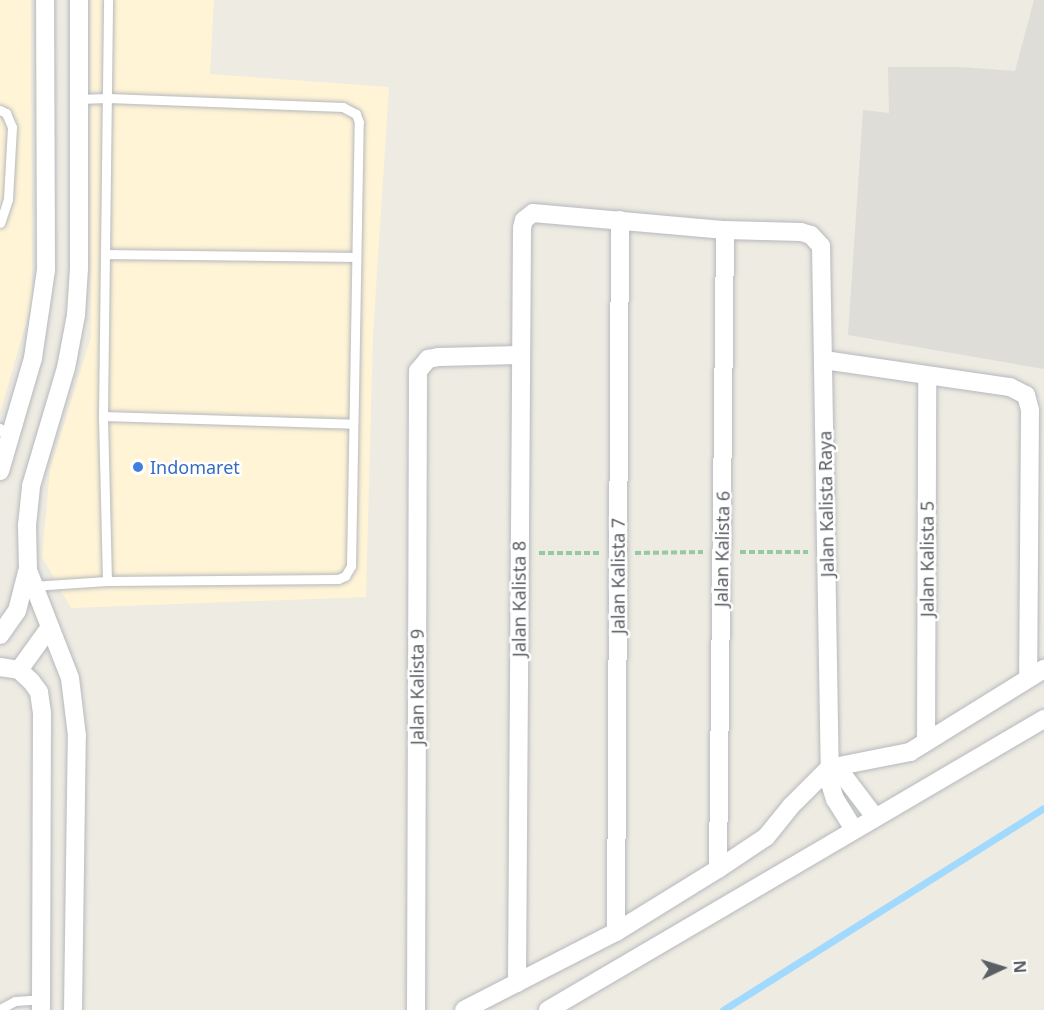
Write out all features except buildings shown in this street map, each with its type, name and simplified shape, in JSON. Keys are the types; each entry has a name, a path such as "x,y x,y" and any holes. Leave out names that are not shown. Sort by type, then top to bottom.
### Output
{"street":[{"path":"0,471 4,435 33,358 46,270 45,0"},
{"path":"73,1010 77,736 70,678 30,578 27,525 31,486 66,368 76,315 79,268 79,0"},
{"path":"46,39 79,38"},
{"name":"Jalan Kalista 8","path":"517,983 522,228 528,216 539,213 620,220"},
{"path":"620,220 725,230"},
{"name":"Jalan Kalista 7","path":"616,932 620,220"},
{"name":"Jalan Kalista Raya","path":"725,230 801,232 818,241 822,254 830,783 835,799 854,829"},
{"name":"Jalan Kalista 6","path":"718,869 725,230"},
{"name":"Jalan Kalista 9","path":"416,1010 418,371 428,359 438,357 520,355"},
{"path":"464,1010 616,932 718,869 766,837 791,806 830,768 896,756 927,742 1036,674 1030,410 1026,395 1010,387 825,360"},
{"name":"Jalan Kalista 5","path":"927,376 927,742"},
{"path":"0,635 17,611 30,578"},
{"path":"19,670 50,627"},
{"path":"0,667 19,670 39,692 42,713 41,1004"},
{"path":"548,1010 1044,719"},
{"path":"830,768 843,775 875,817"}],"lane":[{"path":"107,581 103,417 108,0"},
{"path":"30,578 107,581 338,579 345,576 352,559 359,122 351,109 108,98 79,99"},
{"path":"0,110 6,113 12,127 8,199 0,223"},
{"path":"106,254 356,257"},
{"path":"103,417 353,424"},
{"path":"0,1009 15,1001 41,1004"}],"path":[{"path":"519,553 826,552"}],"shaded area":[{"path":"0,0 31,0 32,302 0,413"},
{"path":"91,0 214,0 210,74 389,87 373,335 366,597 71,608 42,557 50,469 91,337"},
{"path":"1034,0 1044,0 1044,369 848,335 863,110 889,113 888,67 961,67 1015,71"}],"waterway":[{"path":"723,1010 1044,808"}],"place":[{"name":"Indomaret","path":"138,467"}]}
